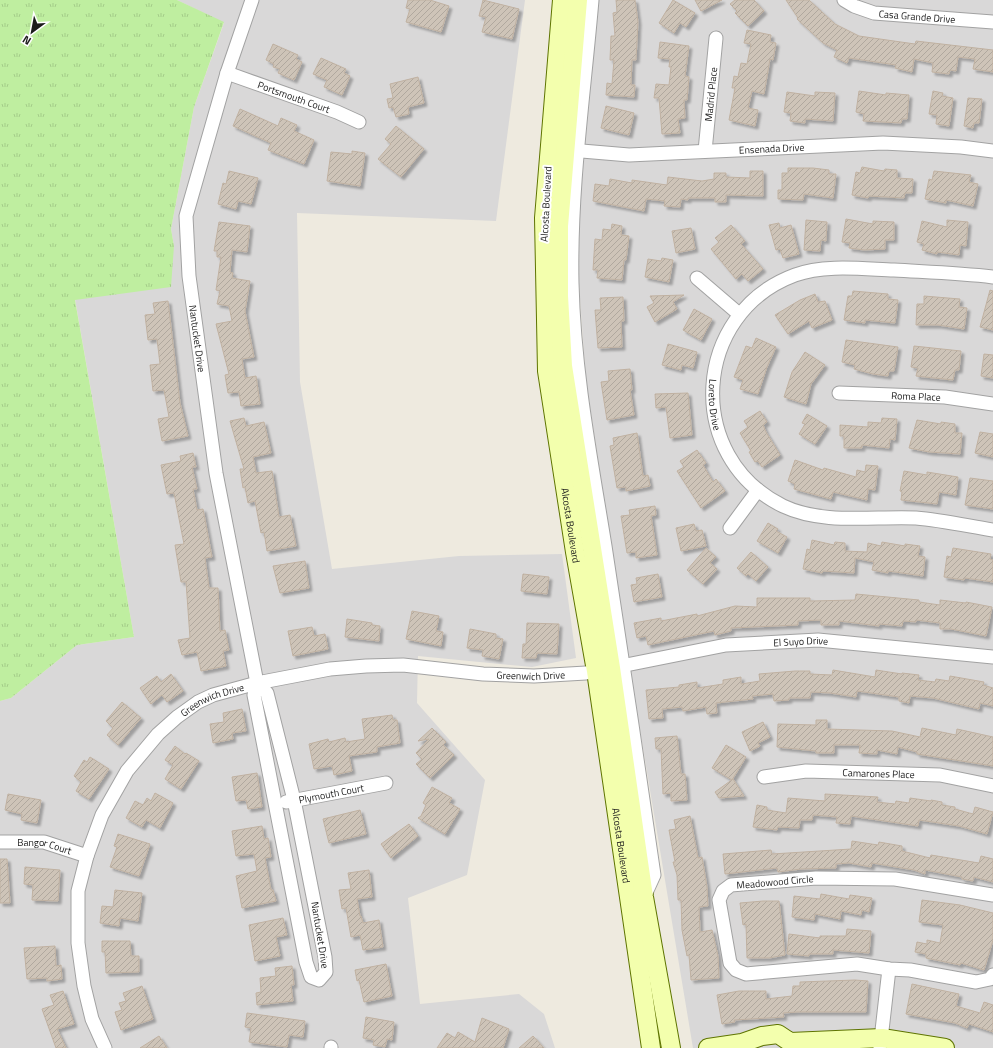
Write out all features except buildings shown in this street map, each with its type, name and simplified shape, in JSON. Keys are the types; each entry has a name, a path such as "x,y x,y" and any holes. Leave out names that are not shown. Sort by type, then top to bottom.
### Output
{"main road":[{"name":"Alcosta Boulevard","path":"562,0 564,149"},
{"name":"Alcosta Boulevard","path":"578,0 564,149 559,226 559,296 563,366 644,897 671,1048"},
{"name":"Alcosta Boulevard","path":"609,668 651,1048"},
{"path":"708,1048 742,1043 762,1036 778,1034 786,1045 881,1043 945,1048"}],"street":[{"name":"Nantucket Drive","path":"252,0 227,73 186,216 189,276 216,473 257,683 254,695 308,970 311,977 319,980 324,977 326,968 294,800 267,693 257,683"},
{"name":"Alcosta Boulevard","path":"564,149 592,0"},
{"name":"Casa Grande Drive","path":"844,0 854,6 874,13 993,22"},
{"name":"Madrid Place","path":"705,151 716,38"},
{"name":"Portsmouth Court","path":"227,73 337,112 359,122"},
{"name":"Ensenada Drive","path":"564,149 629,155 883,143 960,147 993,151"},
{"name":"Loreto Drive","path":"993,277 965,274 852,268 821,270 797,274 768,287 739,314 719,351 713,378 713,408 721,437 735,466 758,490 783,506 818,517 917,518 993,530"},
{"path":"697,278 739,314"},
{"name":"Roma Place","path":"839,393 945,397 993,404"},
{"path":"730,528 758,490"},
{"name":"El Suyo Drive","path":"609,668 726,645 818,640 993,657"},
{"name":"Greenwich Drive","path":"105,1048 92,1019 84,986 78,943 78,891 87,856 102,815 113,793 127,771 158,734 177,717 198,702 228,690 257,683 330,670 366,666 403,665 483,674 534,676 609,668"},
{"name":"Camarones Place","path":"764,777 806,771 940,775 993,786"},
{"name":"Plymouth Court","path":"276,804 386,783"},
{"name":"Bangor Court","path":"0,842 44,842 87,856"},
{"name":"Meadowood Circle","path":"993,894 896,880 816,878 731,885 723,891 719,900 730,963 736,970 746,974 857,964 890,969 910,970 976,982 990,979 993,975"},
{"path":"291,882 310,879"},
{"path":"881,1043 890,969"}],"shaded area":[{"path":"177,0 525,0 496,221 297,213 300,382 332,569 459,556 562,554 576,658 532,667 418,656 417,703 485,780 467,875 408,898 420,1004 519,994 544,1014 555,1048 0,1048 0,701 11,698 77,645 134,637 75,299 174,246 171,229 194,107 224,23"},
{"path":"595,0 993,0 993,1048 693,1048 629,664 586,380 577,258 581,173"}],"green space":[{"path":"0,0 177,0 224,22 194,107 171,229 174,246 171,287 75,300 134,637 77,645 11,698 0,701"}]}
